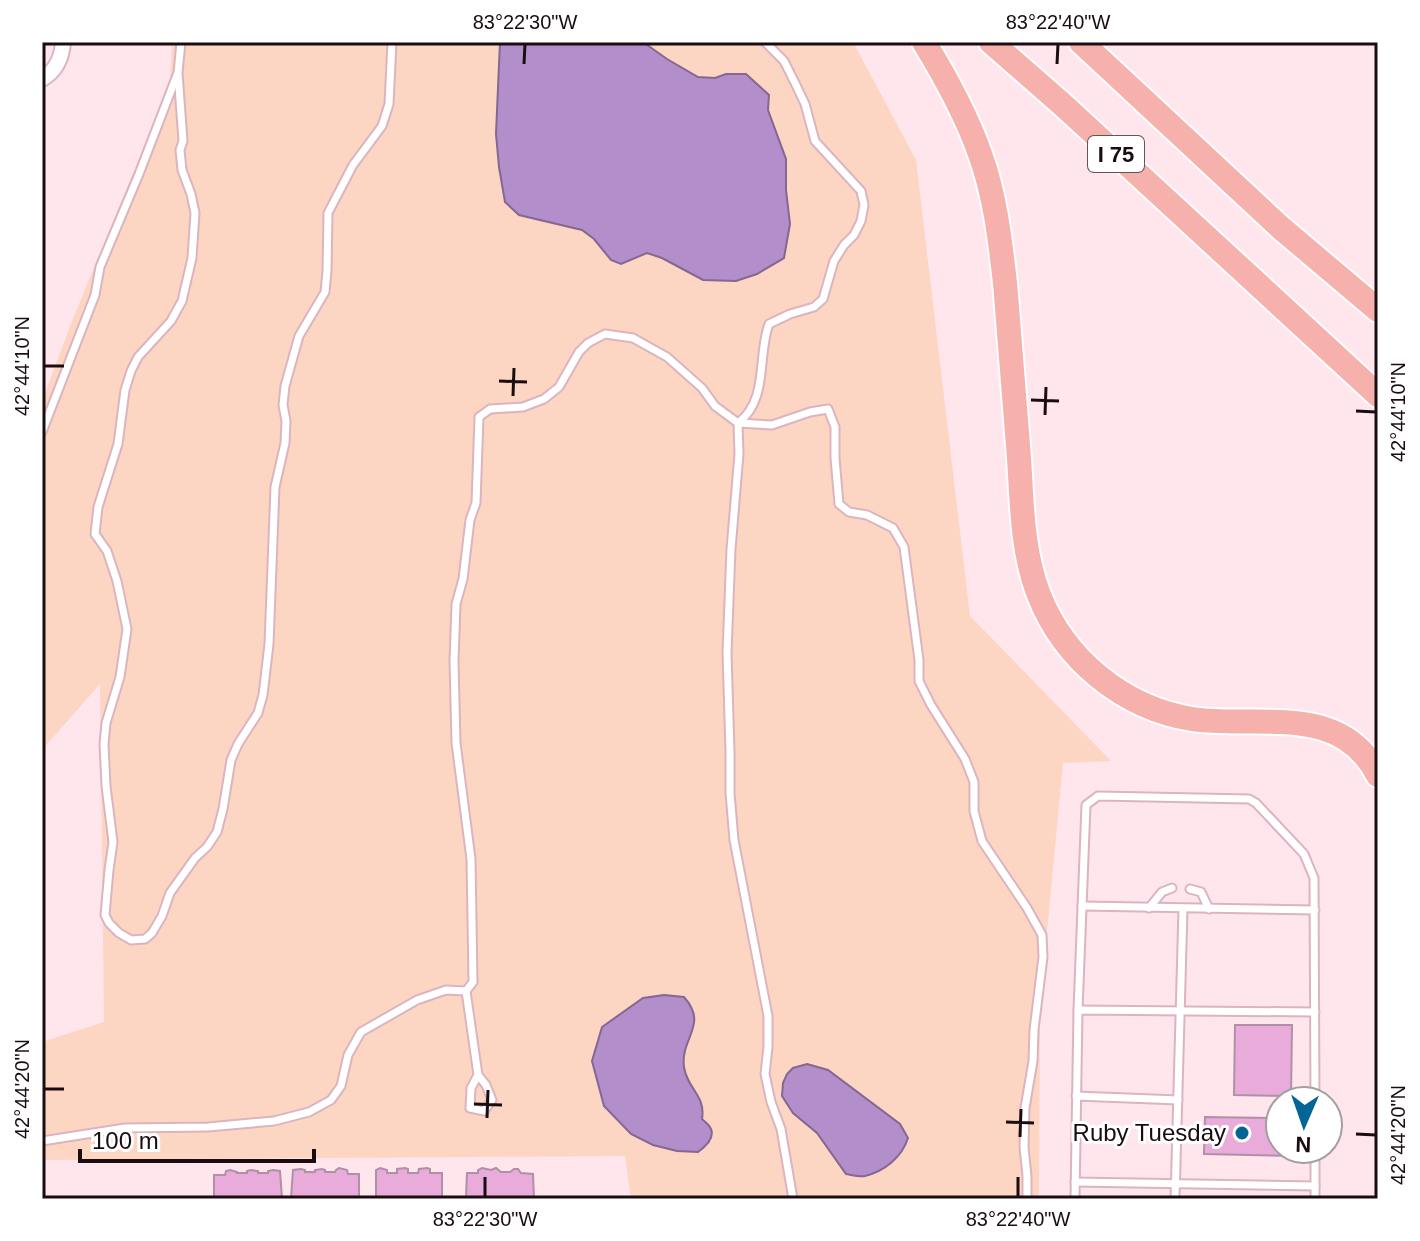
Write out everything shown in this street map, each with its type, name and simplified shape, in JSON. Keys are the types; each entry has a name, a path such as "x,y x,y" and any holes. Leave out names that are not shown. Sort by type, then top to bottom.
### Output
{"highway":[{"path":"924,42 963,111 981,154 990,188 1005,283 1025,539 1035,586 1057,630 1093,673 1143,705 1193,719 1298,723 1325,728 1350,741 1378,775"},
{"name":"I 75","path":"991,42 1378,395"},
{"name":"I 75","path":"1081,42 1281,228 1378,310"}],"street":[{"path":"42,79 62,57 63,42"}],"lane":[{"path":"181,42 178,73 183,141 180,150 182,170 195,213 192,258 182,301 171,321 138,357 131,371 125,390 118,444 98,507 95,534 107,551 127,629 120,677 106,723 104,744 113,842 105,915 119,933 131,940 145,939 152,933 170,893 217,832 231,760 258,713 269,644 275,487 285,443 285,386 299,336 325,292 328,213 353,165 382,126 389,104 392,42"},
{"path":"738,423 746,417 760,384 764,338 769,324 814,307 823,299 834,261 854,235 864,205 861,191 815,141 805,104 784,61 765,42"},
{"path":"42,432 95,295 100,267 178,73"},
{"path":"478,1075 471,1088 470,1108 484,1111 492,1100 478,1075 466,991 473,982 471,859 456,743 454,661 456,604 463,579 470,520 476,503 479,417 490,409 523,407 544,399 559,387 579,352 605,334 633,338 667,357 702,388 715,406 738,423 772,425 828,409 835,427 839,504 849,512 867,515 893,528 904,547 919,681 965,759 974,782 974,811 982,841 1042,935 1043,957 1033,1061 1025,1108 1027,1199"},
{"path":"738,423 739,454 727,653 730,793 734,840 768,1016 765,1074 781,1129 793,1199"},
{"path":"1075,1199 1086,805 1098,796 1249,799 1304,854 1314,878 1315,1085"},
{"path":"1149,908 1162,892 1172,888"},
{"path":"1190,889 1201,892 1209,909"},
{"path":"1082,906 1315,910"},
{"path":"1175,1199 1183,909"},
{"path":"42,1141 125,1128 208,1127 274,1121 309,1112 331,1100 341,1086 348,1055 361,1032 417,1000 446,990 466,991"},
{"path":"1078,1010 1315,1012"},
{"path":"1076,1096 1178,1100"},
{"path":"1315,1165 1315,1199"},
{"path":"1075,1182 1315,1186"}],"shaded area":[{"path":"172,42 853,42 916,160 970,616 1111,761 1063,763 1040,1006 1039,1199 631,1199 625,1156 42,1160 42,1042 104,1022 100,684 42,750 42,401 170,84"},
{"path":"500,42 643,42 698,77 746,74 769,95 768,110 786,159 790,224 784,258 757,274 736,281 703,280 647,253 621,264 611,260 582,230 519,215 505,202 499,167 496,134"},
{"path":"664,995 684,997 694,1016 684,1067 699,1098 702,1119 712,1134 698,1152 653,1145 631,1134 604,1106 592,1061 602,1027 643,998"},
{"path":"807,1064 828,1070 900,1124 908,1138 892,1162 865,1176 846,1174 817,1133 793,1113 782,1096 783,1083 793,1068"}],"building":[{"path":"1235,1025 1292,1025 1291,1085 1264,1085 1264,1096 1234,1095"},
{"name":"Ruby Tuesday","path":"1205,1117 1264,1118 1264,1155 1204,1154"},
{"path":"339,1168 347,1170 348,1174 359,1174 359,1199 291,1198 293,1170 335,1172"},
{"path":"405,1168 408,1173 418,1173 419,1169 427,1168 430,1173 442,1173 442,1199 376,1199 376,1170 387,1170 387,1173 397,1173 397,1169"},
{"path":"482,1168 496,1168 501,1172 518,1169 521,1173 533,1174 534,1199 462,1199 466,1198 467,1173 478,1173"},
{"path":"230,1170 237,1173 280,1171 282,1198 214,1199 214,1175 225,1175"}],"place":[{"name":"Ruby Tuesday","path":"1242,1133"}]}
